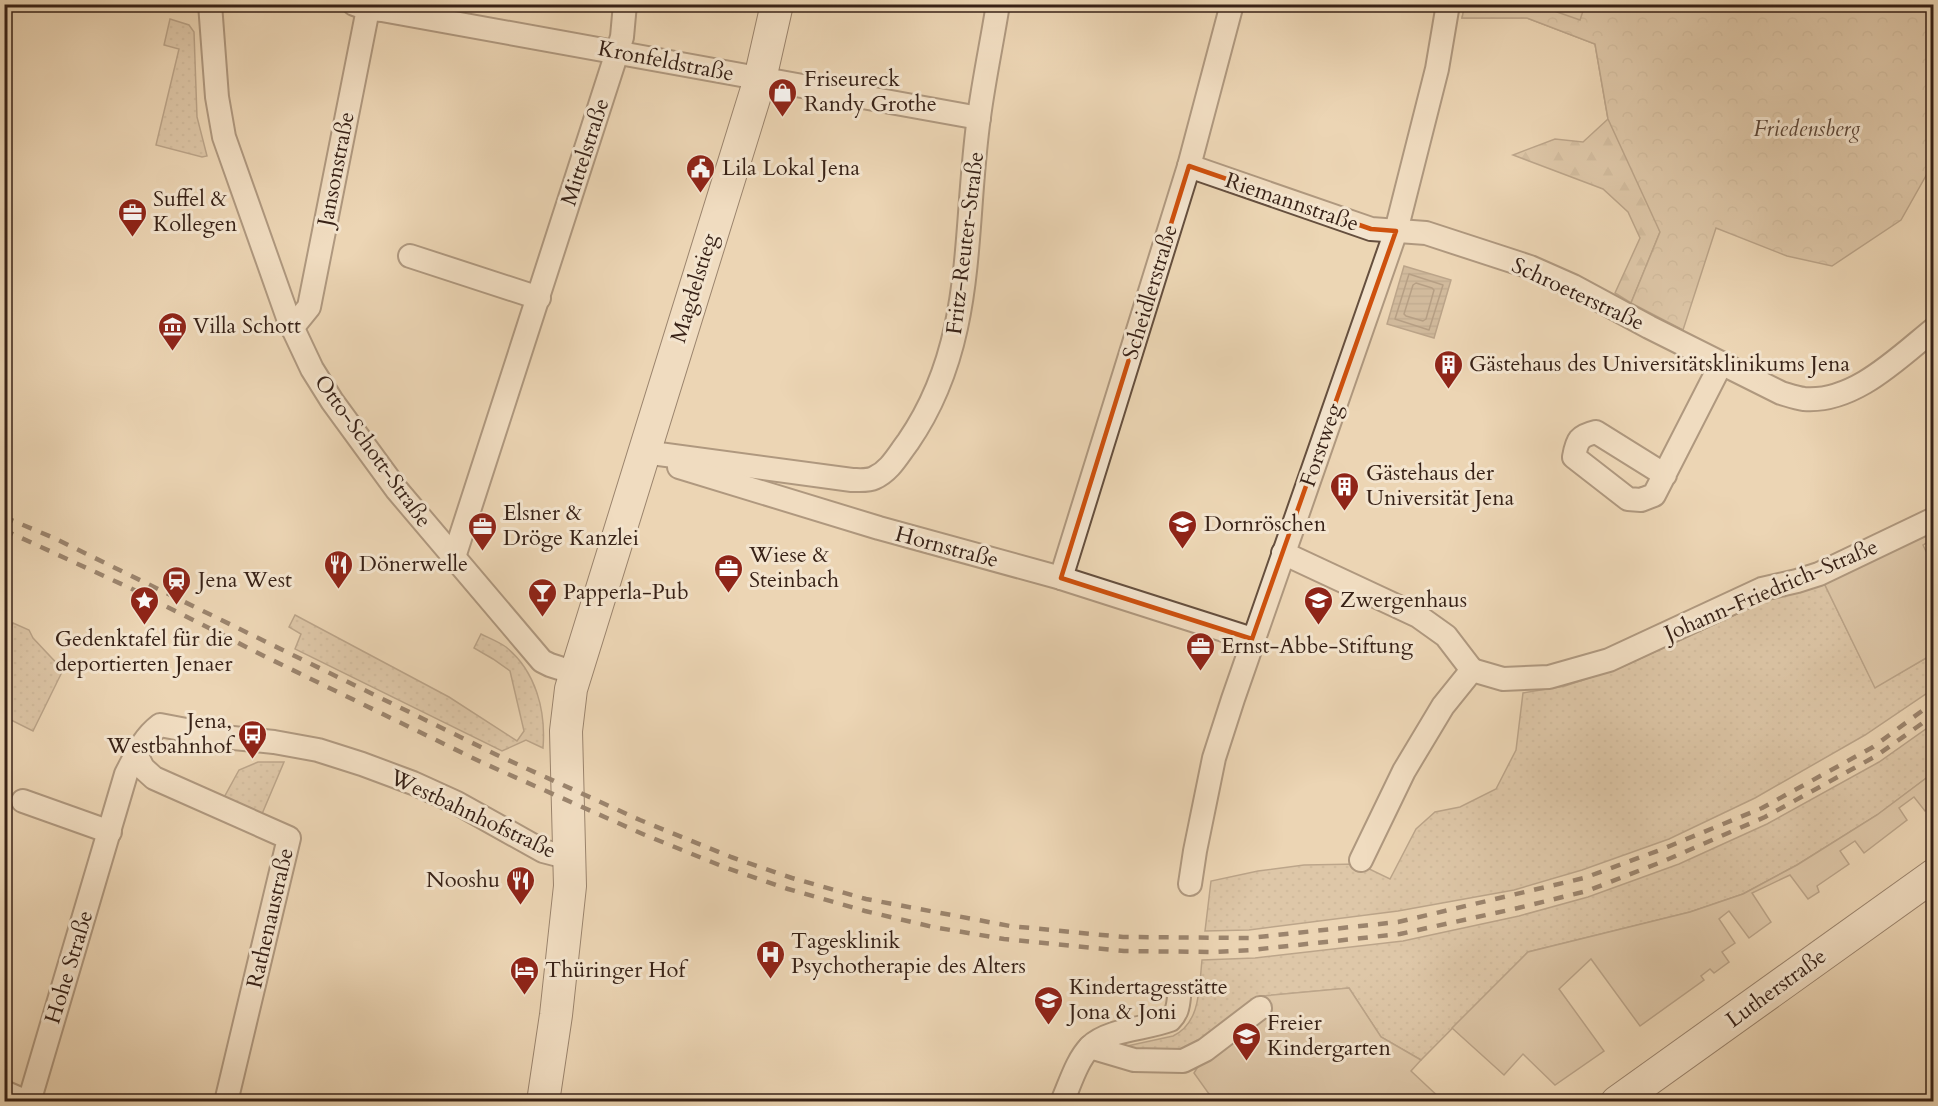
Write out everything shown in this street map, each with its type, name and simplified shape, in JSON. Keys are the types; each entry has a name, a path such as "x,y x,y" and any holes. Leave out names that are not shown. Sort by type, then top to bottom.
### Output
{"main road":[{"name":"Magdelstieg","path":"607,571 760,79 777,4"},
{"name":"Westbahnhofstraße","path":"570,858 566,731 569,705 575,672 607,571"},
{"path":"543,1101 562,962 570,886 570,858"},
{"name":"Lutherstraße","path":"1617,1101 1934,875"}],"street":[{"name":"Otto-Schott-Straße","path":"210,4 217,98 224,137 292,328 312,369 332,401 397,490 542,661 575,672"},
{"name":"Mittelstraße","path":"454,557 622,37 625,4"},
{"name":"Fritz-Reuter-Straße","path":"644,452 852,480 873,479 890,467 928,408 947,364 958,326 966,272 979,118 998,4"},
{"name":"Scheidlerstraße","path":"1061,578 1189,166 1232,4"},
{"name":"Forstweg","path":"1190,884 1214,758 1252,639 1396,231 1437,69 1448,4"},
{"name":"Jansonstraße","path":"292,328 309,307 364,6"},
{"name":"Kronfeldstraße","path":"364,6 979,118"},
{"name":"Riemannstraße","path":"1189,166 1371,229 1396,231"},
{"name":"Schroeterstraße","path":"1396,231 1426,233 1530,267 1573,286 1781,393 1804,399 1837,396 1880,374 1934,328"},
{"path":"410,255 539,298"},
{"path":"1665,475 1721,364"},
{"name":"Hornstraße","path":"644,452 684,468 856,521 1061,578 1252,639"},
{"name":"Johann-Friedrich-Straße","path":"1472,670 1503,680 1549,677 1609,660 1762,589 1819,574 1934,519"},
{"path":"1283,553 1418,616 1446,636 1472,670 1443,706 1410,762 1361,860"},
{"name":"Westbahnhofstraße","path":"160,725 223,737 318,750 362,764 457,803 543,851 570,858"},
{"name":"Hohe Straße","path":"28,1101 126,774 149,733 160,725"},
{"name":"Rathenaustraße","path":"136,754 143,768 154,778 289,838 226,1101"},
{"path":"22,801 110,832"},
{"path":"1062,1101 1090,1047 1117,1034 1170,1020 1175,1015 1179,997"},
{"path":"1090,1047 1134,1060 1183,1060 1205,1050 1260,1008"},
{"path":"4,1092 28,1101"}],"highlighted area":[{"path":"1189,166 1371,229 1396,231 1252,639 1061,578"}],"green space":[{"name":"Friedensberg","path":"1465,4 1933,5 1932,165 1901,220 1832,266 1787,256 1716,228 1683,330 1631,303 1660,232 1608,119 1595,44 1527,18 1462,18"},
{"path":"1585,4 1580,20 1537,5"},
{"path":"1465,5 1517,5 1602,42 1660,232 1631,303 1615,293 1640,238 1628,212 1603,189 1513,155 1555,139 1583,142 1608,119 1595,44 1527,18 1462,18"},
{"path":"170,19 189,25 194,32 197,117 207,156 202,157 156,145 179,49 164,45"},
{"path":"1933,531 1933,539 1923,545 1933,566 1933,654 1875,688 1824,583"},
{"path":"1824,583 1875,687 1933,654 1933,689 1865,735 1755,798 1669,839 1582,870 1514,890 1398,911 1249,930 1205,931 1211,881 1258,871 1304,865 1359,864 1390,879 1416,829 1435,812 1460,807 1496,789 1516,750 1523,693 1565,686 1622,667 1765,601 1811,589"},
{"path":"295,615 449,697 517,741 524,731 510,671 474,648 481,634 500,643 516,657 532,680 541,706 543,748 526,740 502,751 295,649 301,634 289,627"},
{"path":"13,623 29,630 33,638 63,670 33,731 5,717 5,642"},
{"path":"1933,724 1933,773 1877,815 1797,865 1743,894 1690,912 1528,952 1421,1060 1381,1037 1349,988 1263,996 1198,1046 1173,1051 1118,1048 1173,1036 1182,1030 1194,1013 1197,1003 1202,960 1255,958 1403,941 1519,916 1588,897 1679,864 1767,824 1879,762"},
{"path":"258,762 284,762 259,821 221,803 239,770"},
{"path":"1933,773 1933,805 1925,811 1914,797 1899,808 1907,820 1864,853 1855,841 1840,851 1849,864 1817,886 1819,892 1808,899 1790,875 1752,893 1771,922 1749,938 1729,911 1719,919 1735,943 1722,952 1729,962 1714,973 1710,969 1701,976 1704,980 1640,1026 1591,959 1559,989 1604,1051 1555,1085 1523,1054 1504,1075 1452,1028 1528,952 1690,912 1743,894 1797,865 1877,815"},
{"path":"1349,988 1381,1037 1421,1060 1411,1071 1443,1101 1214,1101 1194,1073 1200,1063 1272,1010 1263,996"}],"water":[{"path":"1404,266 1451,280 1434,338 1387,324"}],"railway":[{"path":"4,517 54,538 497,755 640,820 731,857 792,878 866,899 1010,926 1123,937 1249,938 1398,922 1584,878 1762,808 1873,747 1934,702"},
{"path":"4,530 130,588 481,762 645,835 724,867 788,889 933,927 1004,939 1124,951 1251,950 1400,934 1587,891 1664,861 1765,817 1876,756 1934,715"}],"place":[{"name":"Friseureck Randy Grothe","path":"783,118"},
{"name":"Lila Lokal Jena","path":"701,194"},
{"name":"Suffel & Kollegen","path":"132,238"},
{"name":"Villa Schott","path":"172,352"},
{"name":"Gästehaus des Universitätsklinikums Jena","path":"1448,390"},
{"name":"Gästehaus der Universität Jena","path":"1345,512"},
{"name":"Dornröschen","path":"1183,550"},
{"name":"Elsner & Dröge Kanzlei","path":"482,552"},
{"name":"Dönerwelle","path":"338,590"},
{"name":"Wiese & Steinbach","path":"728,594"},
{"name":"Jena West","path":"177,606"},
{"name":"Papperla-Pub","path":"542,618"},
{"name":"Gedenktafel für die deportierten Jenaer","path":"144,626"},
{"name":"Zwergenhaus","path":"1319,626"},
{"name":"Ernst-Abbe-Stiftung","path":"1200,672"},
{"name":"Jena, Westbahnhof","path":"253,760"},
{"name":"Nooshu","path":"521,906"},
{"name":"Tagesklinik Psychotherapie des Alters","path":"770,980"},
{"name":"Thüringer Hof","path":"524,996"},
{"name":"Kindertagesstätte Jona & Joni","path":"1048,1026"},
{"name":"Freier Kindergarten","path":"1246,1062"}]}
